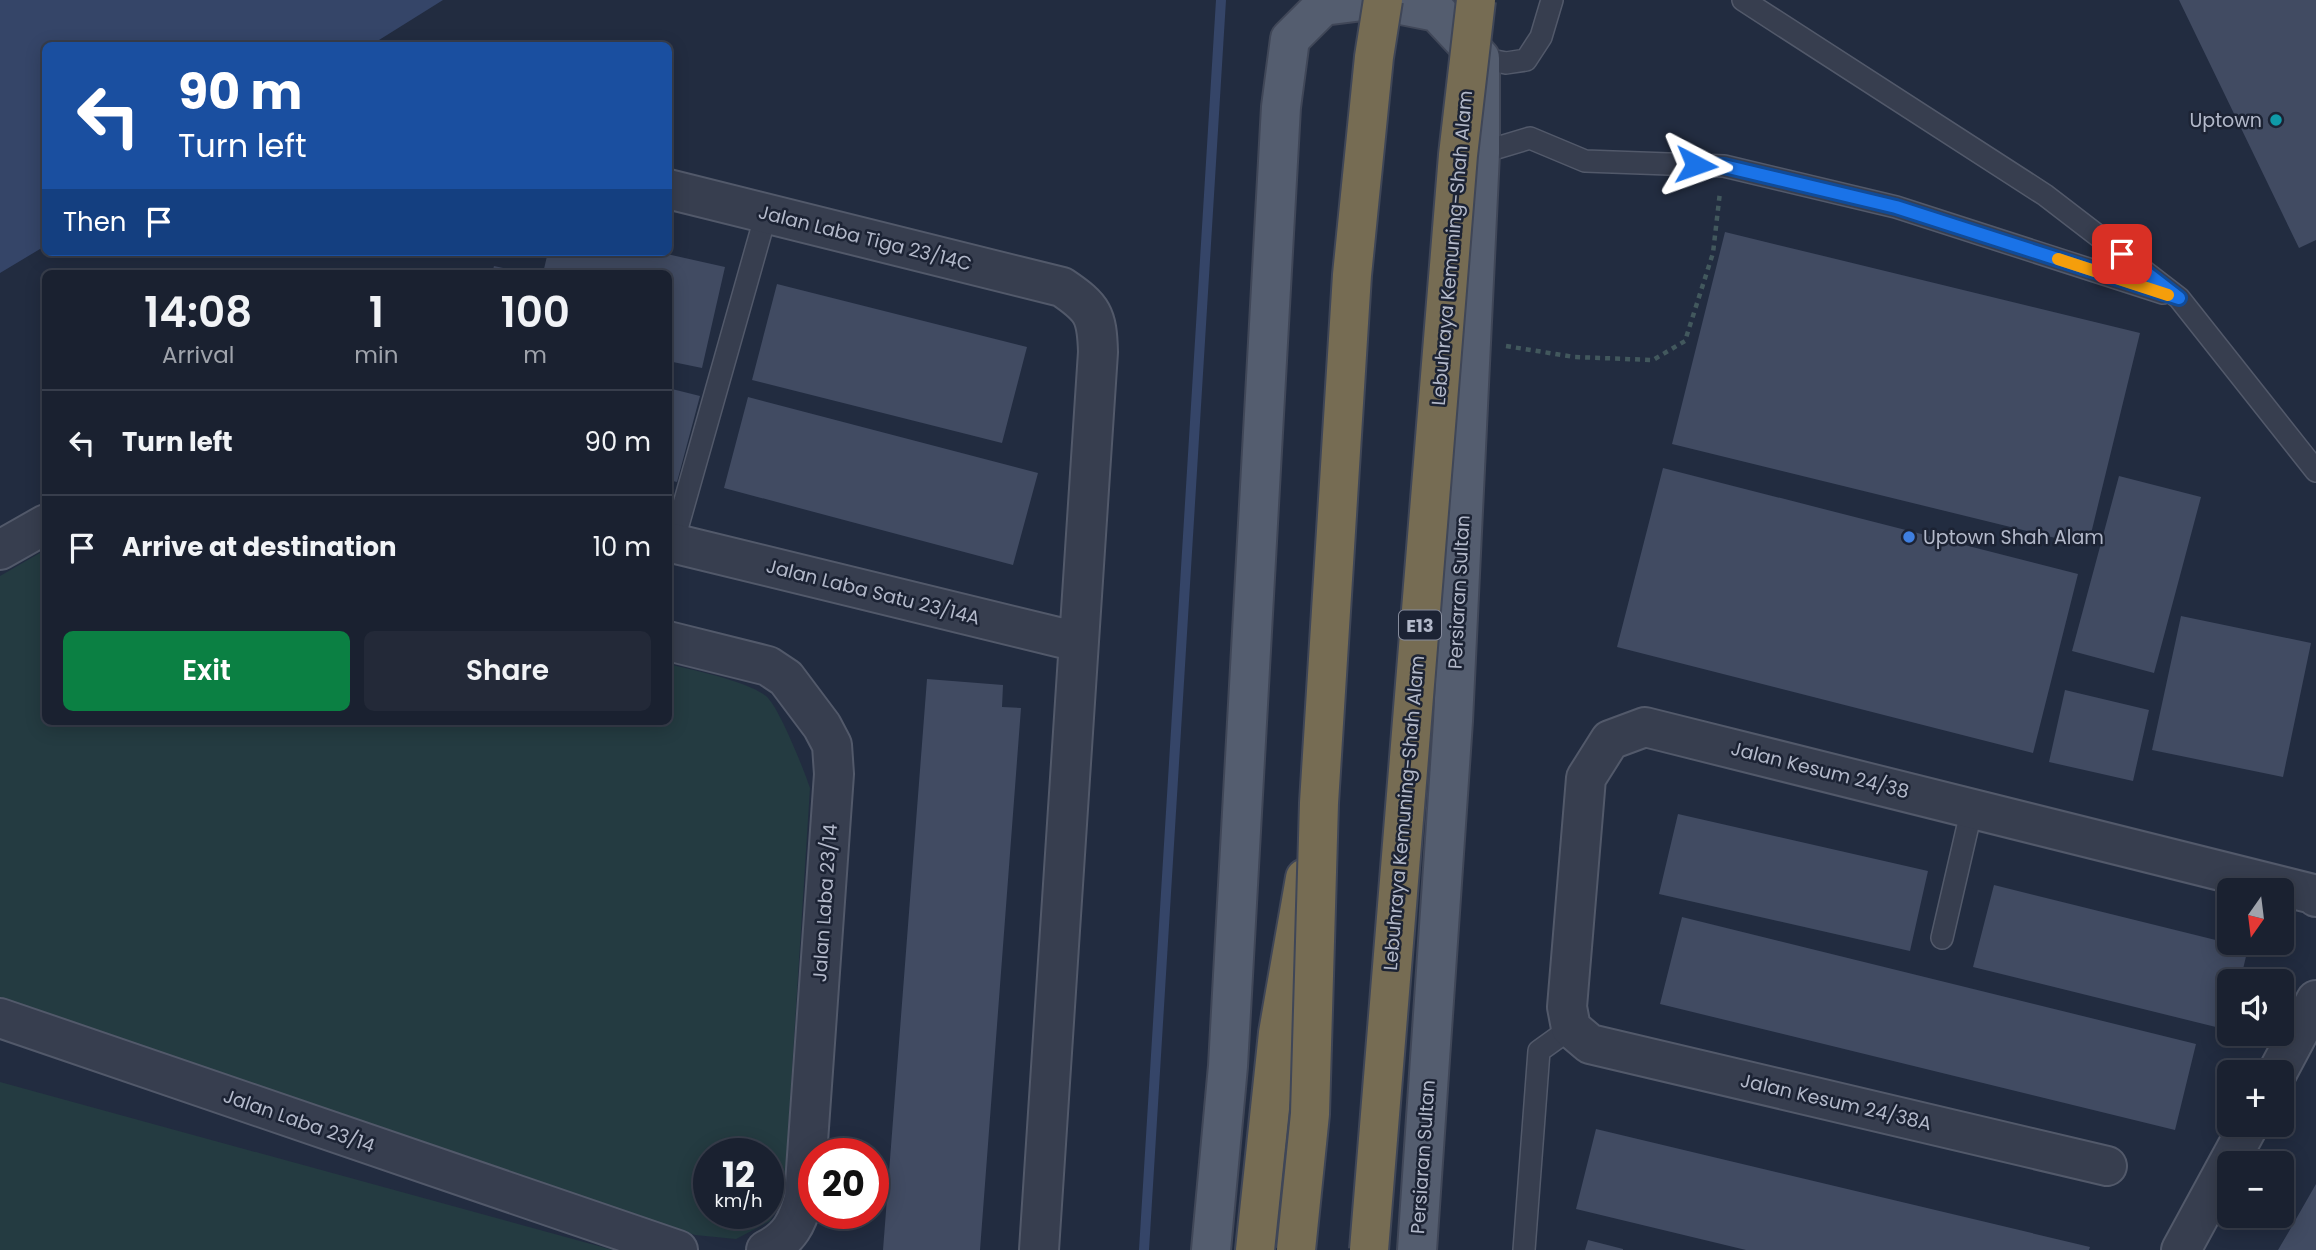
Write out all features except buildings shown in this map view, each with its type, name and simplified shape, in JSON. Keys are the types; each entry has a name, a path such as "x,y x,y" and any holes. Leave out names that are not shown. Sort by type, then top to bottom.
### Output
{"highway":[{"path":"1296,1250 1310,1114 1319,803 1352,275 1374,57 1384,0"},
{"name":"Lebuhraya Kemuning-Shah Alam","path":"1369,1250 1458,155 1476,0"},
{"path":"1255,1250 1278,1033 1319,803"}],"main road":[{"path":"1211,1250 1228,1066 1281,107 1290,39 1323,6 1373,0 1437,12 1480,58"},
{"name":"Persiaran Sultan","path":"1417,1250 1453,722 1480,153 1480,58"}],"street":[{"name":"Jalan Laba Tiga 23/14C","path":"672,190 1062,287 1083,302 1097,323 1078,642"},
{"path":"0,550 42,526"},
{"name":"Jalan Laba Satu 23/14A","path":"672,549 1078,642"},
{"name":"Jalan Laba 23/14","path":"672,642 768,666 786,678 822,726 832,745 834,774 804,1198 797,1225 779,1243 766,1250"},
{"path":"1039,1250 1078,642"},
{"name":"Jalan Kesum 24/38","path":"1571,1028 1566,1007 1586,778 1610,740 1646,727 2314,894 2316,897"},
{"path":"2284,1060 2316,1000"},
{"name":"Jalan Laba 23/14","path":"0,1018 678,1250"},
{"name":"Jalan Kesum 24/38A","path":"1571,1028 1590,1044 2107,1166"},
{"path":"2181,1250 2242,1137"}],"lane":[{"path":"1480,58 1506,63 1526,60 1541,37 1552,0"},
{"path":"1743,0 2045,195 2179,298 2316,471"},
{"path":"1480,153 1530,138 1585,161 1724,166 1896,207 2179,298"},
{"path":"672,542 766,214"},
{"path":"1942,938 1972,808"},
{"path":"1524,1250 1539,1051 1571,1028"}],"path":[{"path":"1471,341 1574,357 1653,360 1685,341 1713,253 1724,166"}],"green space":[{"path":"42,552 42,725 672,725 672,665 733,681 766,696 784,725 810,788 784,1196 784,1138 693,1138 693,1229 755,1229 736,1239 695,1235 0,997 0,576"},
{"path":"0,1082 613,1250 0,1250"}],"water":[{"path":"0,0 443,0 376,42 42,42 42,248 0,273"}],"waterway":[{"path":"1144,1250 1221,0"}],"slow traffic":[{"path":"2058,259 2168,295"}],"place":[{"name":"Uptown","path":"2276,120"},
{"name":"Uptown Shah Alam","path":"1909,537"}],"route":[{"path":"1696,165 1724,166 1896,207 2179,298 2122,254"}]}
